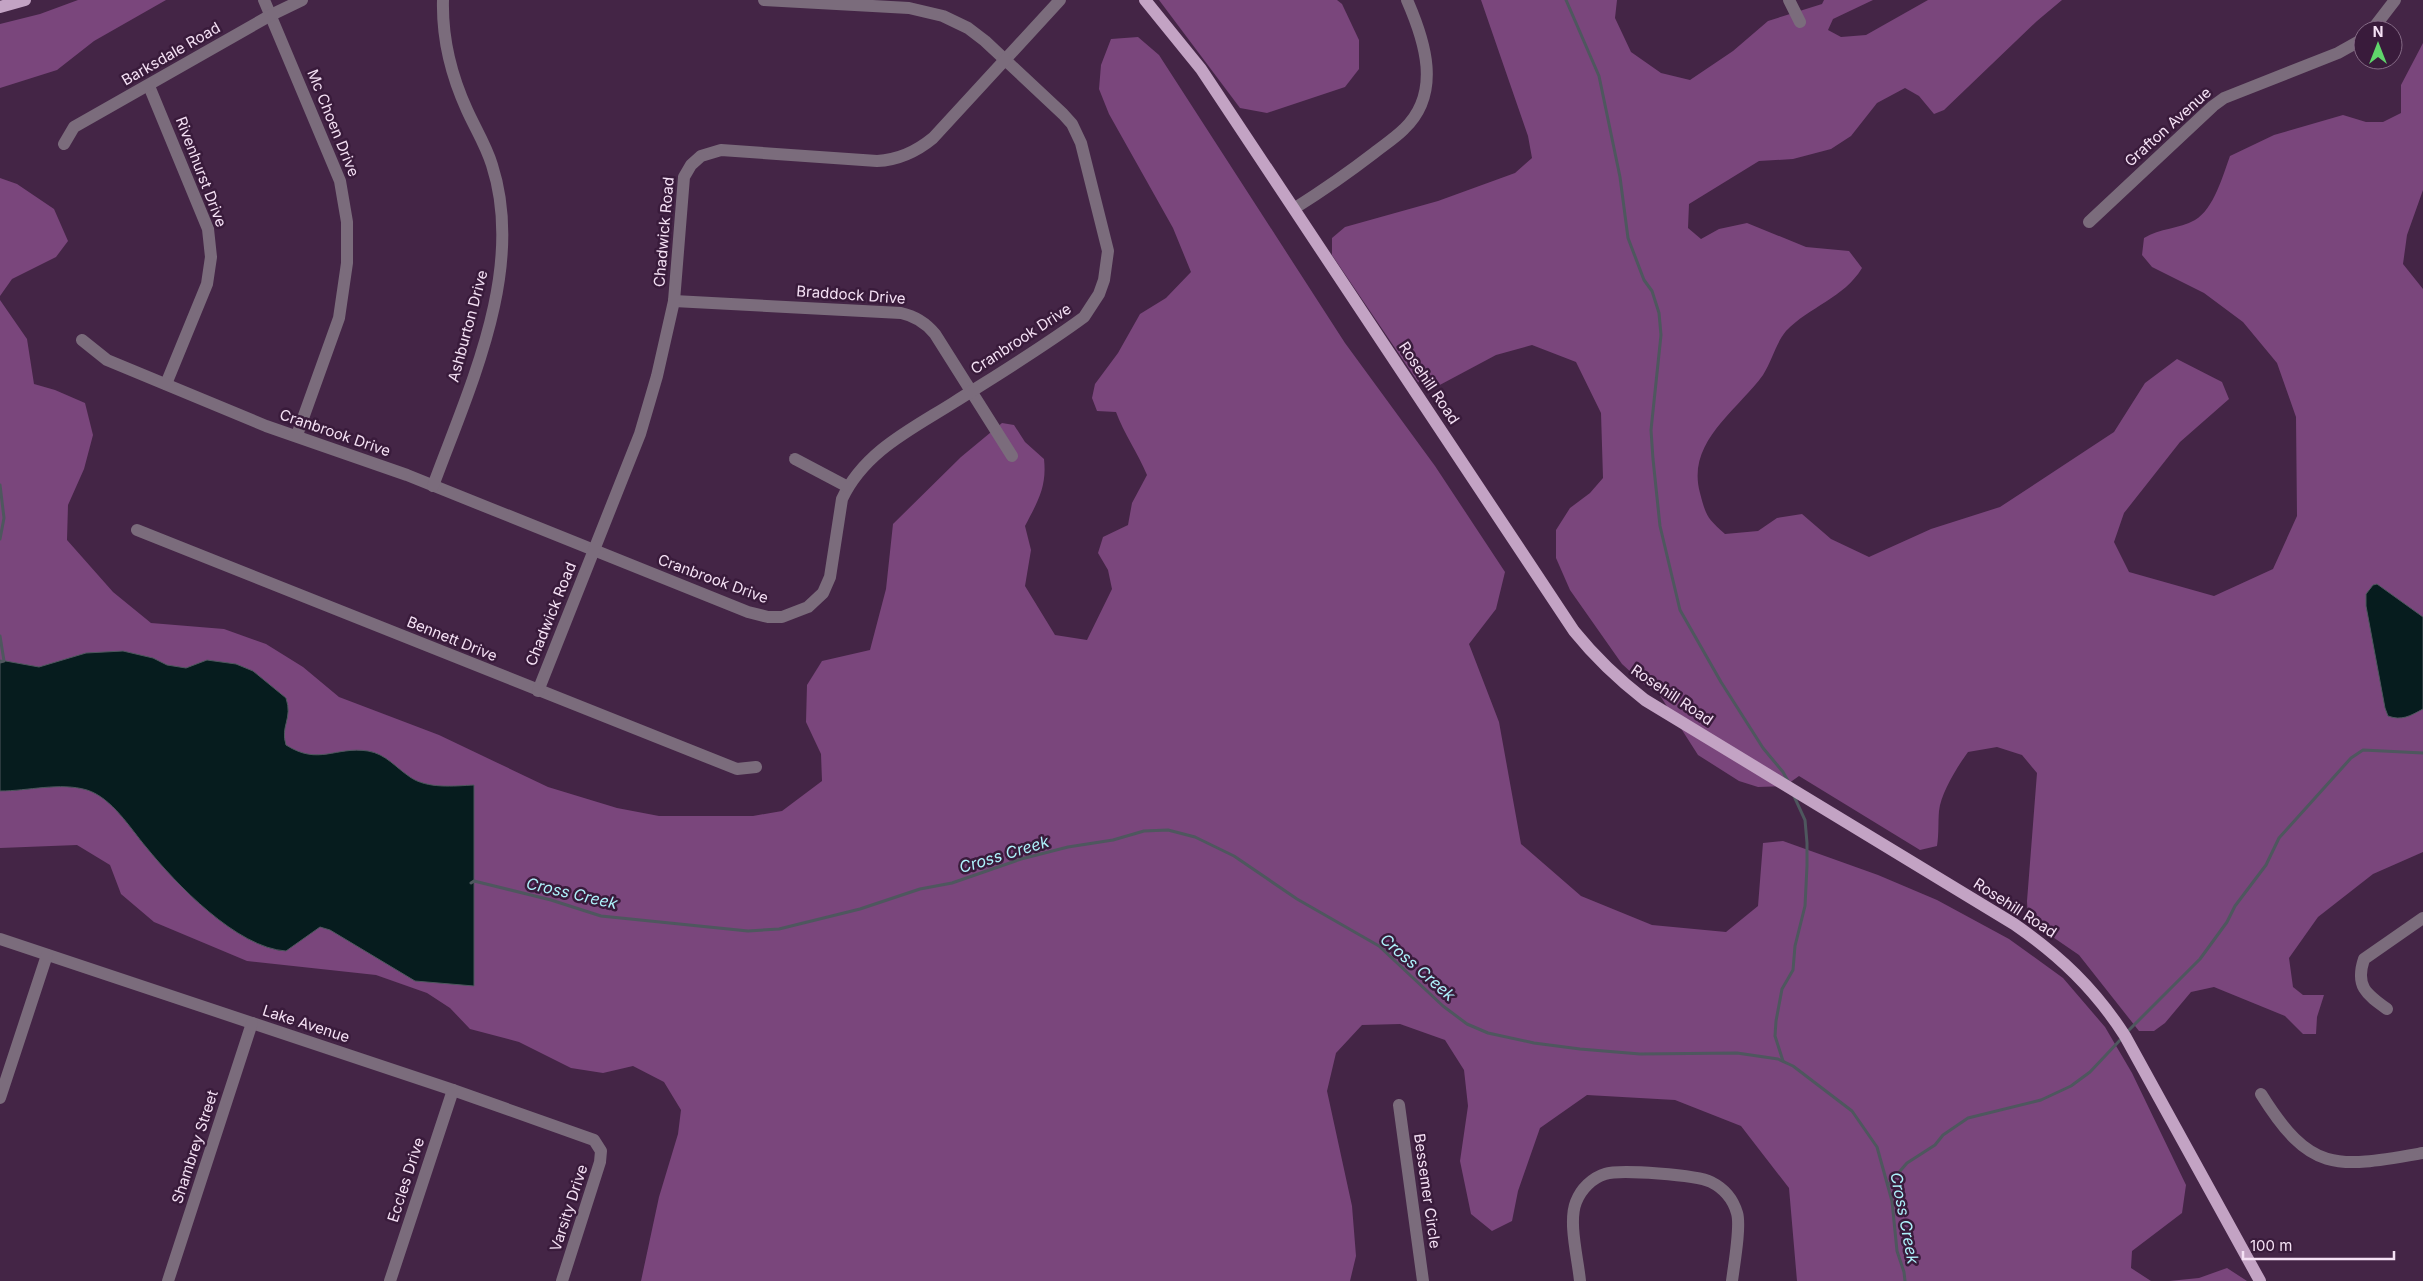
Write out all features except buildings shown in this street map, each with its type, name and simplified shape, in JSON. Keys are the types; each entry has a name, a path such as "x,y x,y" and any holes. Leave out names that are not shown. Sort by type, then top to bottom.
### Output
{"main road":[{"path":"0,7 25,0"},
{"name":"Rosehill Road","path":"1145,0 1202,69 1574,631 1592,652 1626,686 1645,700 2014,924 2048,948 2074,970 2099,998 2125,1036 2260,1281"}],"street":[{"name":"Mc Choen Drive","path":"264,0 340,181 347,222 348,263 339,318 297,435"},
{"name":"Barksdale Road","path":"64,144 74,127 271,15 302,0"},
{"name":"Ashburton Drive","path":"433,486 484,341 499,281 502,246 497,184 492,164 459,91 448,56 444,36 443,0"},
{"path":"764,0 923,10 943,16 968,28 1005,60"},
{"name":"Chadwick Road","path":"538,692 640,434 657,376 674,301 683,184 691,165 701,156 720,150 877,160 898,158 922,147 933,138 1060,0"},
{"path":"1295,208 1352,170 1405,129 1416,114 1427,83 1426,60 1423,40 1407,0"},
{"path":"1789,0 1800,22"},
{"path":"2380,20 2395,0"},
{"name":"Grafton Avenue","path":"2088,222 2224,98 2338,53 2353,45"},
{"name":"Cranbrook Drive","path":"82,340 107,360 266,426 297,435 433,486 748,612 768,617 782,617 808,607 827,587 839,512 848,487 866,463 886,445 1084,317 1099,294 1108,252 1075,130 1063,114 1005,60"},
{"name":"Rivenhurst Drive","path":"149,86 204,216 211,243 210,271 206,284 166,384"},
{"name":"Braddock Drive","path":"674,301 908,314 920,320 931,329 1012,456"},
{"path":"795,459 848,487"},
{"name":"Bennett Drive","path":"138,530 538,692 737,769 756,767"},
{"path":"2387,1009 2370,998 2362,986 2360,977 2364,959 2423,918"},
{"name":"Lake Avenue","path":"0,939 453,1090 594,1140 599,1145"},
{"path":"0,1098 47,955"},
{"name":"Shambrey Street","path":"168,1281 252,1023"},
{"name":"Eccles Drive","path":"390,1281 453,1090"},
{"path":"2260,1094 2279,1123 2296,1142 2324,1159 2350,1164 2368,1163 2423,1153"},
{"name":"Bessemer Circle","path":"1399,1105 1423,1281"},
{"name":"Varsity Drive","path":"562,1281 598,1171 601,1151 599,1145"},
{"path":"1580,1281 1573,1221 1576,1200 1583,1188 1594,1179 1606,1173 1620,1171 1698,1178 1711,1182 1723,1190 1732,1200 1738,1220 1732,1281"}],"shaded area":[{"path":"78,0 166,0 94,41 57,70 0,88 0,24 40,14"},
{"path":"1159,0 1337,0 1342,4 1359,40 1359,69 1345,87 1267,113 1240,108"},
{"path":"1481,0 1617,0 1615,18 1631,52 1661,73 1690,80 1733,51 1768,21 1822,4 1824,0 1873,0 1833,19 1828,30 1841,37 1866,35 1928,0 2062,0 2037,21 1944,110 1934,114 1919,96 1905,88 1877,103 1851,136 1831,149 1793,159 1759,161 1689,204 1688,228 1701,239 1719,229 1747,223 1806,247 1849,251 1862,268 1846,287 1805,315 1786,331 1763,375 1716,428 1700,458 1698,475 1700,493 1708,516 1725,534 1758,531 1777,518 1802,514 1831,539 1869,557 1931,529 2000,507 2114,432 2145,383 2177,359 2222,382 2229,399 2180,442 2124,513 2114,542 2129,572 2214,596 2273,569 2297,516 2296,417 2277,363 2243,322 2204,293 2152,267 2142,255 2144,238 2156,232 2189,223 2202,215 2213,200 2230,156 2274,135 2343,115 2366,122 2383,122 2401,113 2401,85 2423,43 2423,190 2407,235 2403,264 2423,289 2423,852 2373,874 2318,917 2289,958 2293,987 2303,995 2324,995 2317,1017 2316,1034 2303,1034 2285,1016 2214,987 2191,992 2165,1023 2154,1031 2139,1031 2079,955 2028,920 2027,901 2037,773 2022,755 1997,747 1968,752 1946,788 1940,804 1937,846 1920,850 1799,776 1785,786 1758,787 1739,781 1698,755 1659,694 1645,685 1622,664 1570,590 1556,558 1556,530 1570,508 1590,493 1603,478 1601,413 1576,362 1532,345 1496,355 1436,387 1418,382 1332,255 1332,238 1345,227 1438,201 1515,173 1532,158 1528,136"},
{"path":"1138,37 1159,55 1345,343 1435,466 1505,572 1496,609 1469,644 1499,722 1521,844 1581,896 1652,925 1726,932 1758,906 1763,843 1783,841 1878,875 1937,900 2009,939 2063,978 2105,1027 2132,1073 2186,1185 2182,1213 2132,1251 2131,1268 2151,1281 1797,1281 1789,1188 1741,1126 1675,1100 1587,1095 1540,1128 1518,1191 1512,1221 1492,1231 1471,1214 1460,1161 1468,1106 1464,1070 1445,1040 1400,1024 1362,1025 1336,1053 1327,1091 1352,1206 1356,1256 1350,1281 641,1281 659,1197 678,1134 681,1110 664,1082 633,1066 603,1073 571,1068 519,1042 470,1029 450,1008 427,993 376,975 247,961 154,922 121,894 110,865 77,845 0,848 0,300 27,339 34,384 55,390 85,403 93,435 84,469 68,505 67,540 113,592 151,623 224,629 266,644 303,667 339,697 439,735 548,787 617,808 659,816 753,816 782,811 822,781 821,754 806,722 807,685 822,661 870,650 886,589 893,524 961,457 1002,423 1014,425 1025,442 1044,459 1043,486 1038,501 1025,526 1031,550 1025,586 1055,635 1087,640 1112,589 1108,570 1098,553 1103,537 1128,525 1132,503 1147,475 1116,412 1097,411 1092,398 1095,384 1118,353 1140,314 1166,298 1191,272 1173,228 1109,114 1099,89 1101,65 1111,39"},
{"path":"0,178 17,184 54,209 68,241 56,257 12,279 0,296"},
{"path":"2377,584 2423,617 2423,709 2402,718 2388,716 2385,708 2366,606 2366,594 2373,585"},
{"path":"123,651 153,658 167,665 186,668 207,660 236,664 253,671 286,698 288,712 284,733 286,745 298,751 318,755 356,750 368,751 385,758 417,781 441,786 474,785 474,986 415,981 330,930 320,927 286,951 267,947 248,939 228,927 209,912 159,862 120,814 96,794 87,790 66,787 0,791 0,660 39,667 86,653"},
{"path":"2227,1268 2247,1281 2169,1281 2199,1278"}],"waterway":[{"path":"1566,0 1599,76 1620,177 1628,238 1644,280 1652,291 1659,313 1661,335 1651,430 1653,459 1660,526 1680,610 1721,682 1763,748 1788,781"},
{"name":"Cross Creek","path":"0,485 4,518 0,539"},
{"name":"Cross Creek","path":"0,636 4,661 0,662"},
{"path":"2126,1033 2200,959 2227,922 2235,906 2266,865 2279,838 2351,758 2363,750 2423,753"},
{"path":"1783,1061 1775,1036 1776,1021 1782,989 1793,970 1795,946 1805,906 1807,866 1805,820 1794,796"},
{"name":"Cross Creek","path":"471,883 474,881 551,900 601,916 748,931 779,929 860,909 920,889 952,883 1021,859 1068,847 1113,840 1144,831 1168,830 1195,837 1234,856 1297,899 1379,946 1443,1006 1467,1024 1488,1033 1534,1043 1640,1054 1737,1053 1778,1059 1793,1066 1852,1111 1877,1147 1892,1201 1897,1251 1905,1281"},
{"path":"1888,1185 1907,1163 1935,1145 1943,1135 1968,1118 2041,1100 2071,1086 2090,1072 2122,1038"}]}
